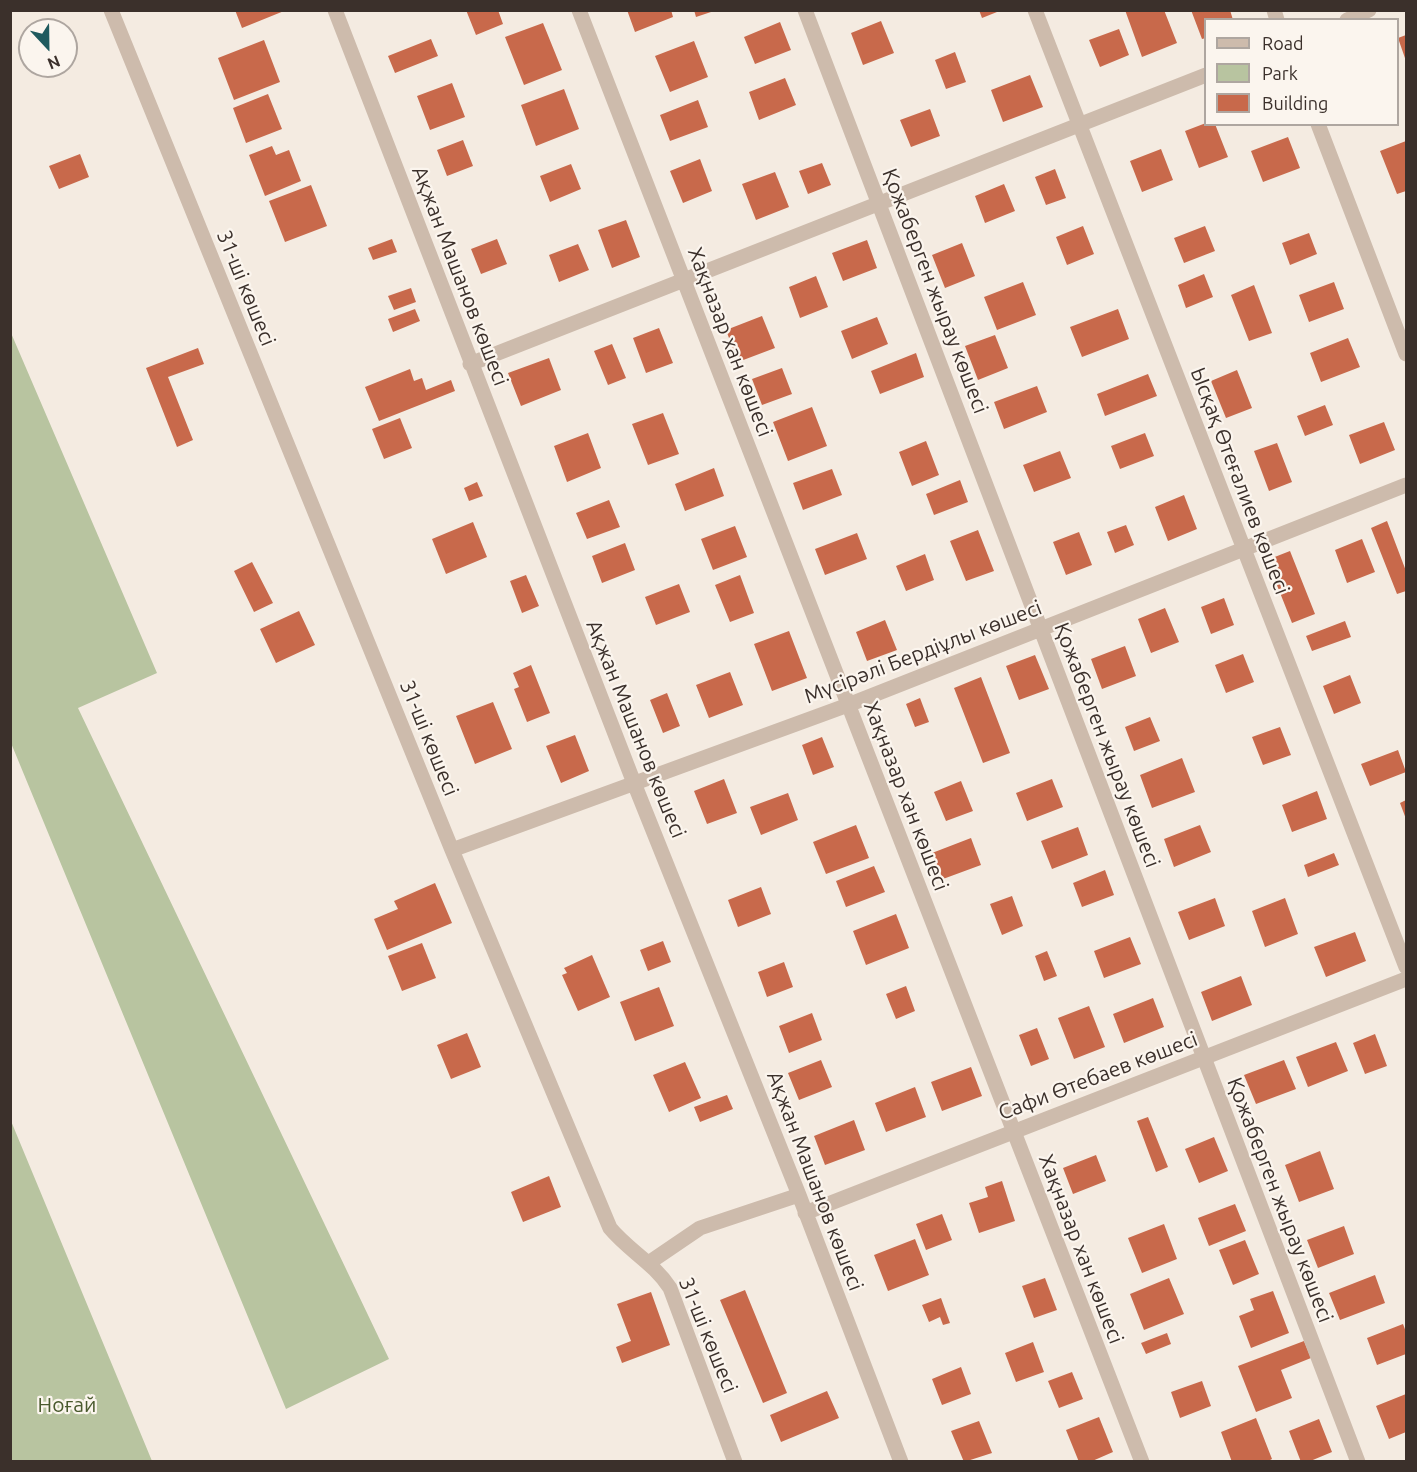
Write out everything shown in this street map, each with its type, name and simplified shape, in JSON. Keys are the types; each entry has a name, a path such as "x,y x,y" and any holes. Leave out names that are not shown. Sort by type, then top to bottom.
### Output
{"street":[{"name":"31-ші көшесі","path":"111,10 452,850 610,1228 624,1245 650,1263 670,1288 735,1461"},
{"name":"Ақжан Машанов көшесі","path":"335,10 470,364 799,1195 901,1461"},
{"name":"Хақназар хан көшесі","path":"579,10 1142,1461"},
{"name":"Қожаберген жырау көшесі","path":"805,10 1358,1461"},
{"name":"Ысқақ Өтеғалиев көшесі","path":"1035,10 1407,968"},
{"path":"1351,18 1369,10"},
{"path":"470,364 1204,76"},
{"path":"1319,126 1407,354"},
{"name":"Мүсірәлі Бердіұлы көшесі","path":"452,850 848,705 1407,485"},
{"name":"Сафи Өтебаев көшесі","path":"805,1213 1407,979"},
{"path":"650,1263 700,1228 799,1195"}],"green space":[{"path":"11,333 157,673 78,708 389,1359 286,1409 11,743"},
{"name":"Ноғай","path":"11,1121 152,1461 11,1461"}],"building":[{"path":"235,10 284,10 284,11 242,28"},
{"path":"466,10 498,10 503,24 476,35"},
{"path":"627,10 671,10 673,17 635,32"},
{"path":"694,10 713,10 714,11 696,17"},
{"path":"979,10 997,10 997,12 982,18"},
{"path":"1125,10 1164,10 1177,43 1142,57"},
{"path":"1191,10 1230,10 1232,18 1204,18 1204,38 1202,39"},
{"path":"881,21 894,53 863,65 851,33"},
{"path":"780,22 791,50 755,64 744,37"},
{"path":"543,23 562,70 524,85 505,37"},
{"path":"1119,29 1129,55 1100,67 1089,40"},
{"path":"1406,35 1406,61 1399,41 1399,38"},
{"path":"431,39 438,56 395,73 388,56"},
{"path":"264,40 280,82 234,100 218,58"},
{"path":"694,41 708,77 670,92 655,56"},
{"path":"955,52 966,82 946,89 935,60"},
{"path":"1030,75 1043,107 1003,122 991,90"},
{"path":"785,78 796,105 759,120 749,92"},
{"path":"452,83 465,117 430,130 417,96"},
{"path":"564,89 579,129 536,146 521,105"},
{"path":"268,94 282,129 246,143 233,108"},
{"path":"698,100 708,127 670,141 660,115"},
{"path":"930,109 940,136 911,147 900,120"},
{"path":"1204,124 1204,126 1216,126 1228,157 1199,168 1185,131"},
{"path":"1288,137 1300,168 1263,182 1251,151"},
{"path":"463,140 473,166 447,176 437,150"},
{"path":"1406,141 1406,191 1397,194 1380,151"},
{"path":"272,146 276,155 289,150 301,181 265,196 249,155"},
{"path":"1161,149 1173,180 1142,192 1130,161"},
{"path":"80,154 89,177 59,189 49,166"},
{"path":"700,159 712,191 683,203 670,171"},
{"path":"822,163 831,185 808,194 799,171"},
{"path":"571,164 581,189 550,202 540,176"},
{"path":"1055,169 1066,198 1046,205 1035,177"},
{"path":"775,172 789,207 756,220 742,184"},
{"path":"1004,184 1015,211 985,223 975,196"},
{"path":"311,185 327,226 285,242 269,201"},
{"path":"626,220 640,257 612,268 598,230"},
{"path":"1083,226 1094,254 1067,265 1056,237"},
{"path":"1205,226 1215,251 1184,263 1174,238"},
{"path":"1309,233 1317,254 1290,265 1282,243"},
{"path":"392,239 397,252 373,260 368,248"},
{"path":"497,239 507,264 481,274 471,249"},
{"path":"867,240 877,268 843,281 832,253"},
{"path":"962,243 975,276 945,288 932,255"},
{"path":"578,244 589,270 559,282 549,255"},
{"path":"1204,274 1213,297 1186,308 1178,285"},
{"path":"816,276 828,307 800,318 789,287"},
{"path":"1023,282 1036,315 997,330 984,297"},
{"path":"1334,282 1344,309 1309,322 1299,295"},
{"path":"1254,285 1272,333 1249,341 1231,295"},
{"path":"411,288 416,302 394,310 388,296"},
{"path":"415,309 420,321 393,332 388,319"},
{"path":"1118,309 1129,339 1082,357 1070,327"},
{"path":"762,316 775,348 738,362 726,330"},
{"path":"877,317 888,344 852,359 841,331"},
{"path":"659,328 673,363 646,373 633,338"},
{"path":"995,335 1008,368 978,380 965,346"},
{"path":"1348,338 1360,367 1321,382 1310,353"},
{"path":"612,344 626,378 608,385 594,351"},
{"path":"198,348 204,364 168,377 193,440 177,447 146,368"},
{"path":"916,353 924,377 880,394 871,371"},
{"path":"549,358 561,390 521,406 508,373"},
{"path":"782,368 792,394 762,405 752,379"},
{"path":"410,369 414,381 422,378 426,390 451,380 455,391 379,421 365,387"},
{"path":"1237,370 1252,408 1226,418 1211,381"},
{"path":"1148,374 1157,396 1105,416 1097,394"},
{"path":"1037,386 1047,412 1004,429 994,402"},
{"path":"1325,405 1333,425 1305,436 1297,416"},
{"path":"812,407 827,446 788,461 773,422"},
{"path":"663,413 679,454 648,465 632,424"},
{"path":"400,418 412,448 384,459 372,429"},
{"path":"1384,422 1395,450 1360,464 1349,435"},
{"path":"588,433 601,468 567,482 554,446"},
{"path":"1145,433 1154,456 1120,469 1111,446"},
{"path":"926,441 939,475 912,486 899,452"},
{"path":"1277,443 1292,482 1269,491 1254,451"},
{"path":"1060,451 1071,478 1034,492 1023,465"},
{"path":"714,468 724,496 685,511 675,484"},
{"path":"832,469 842,495 803,510 793,483"},
{"path":"960,480 968,502 934,515 926,494"},
{"path":"477,482 483,496 469,501 464,488"},
{"path":"1184,495 1197,529 1168,541 1155,507"},
{"path":"609,500 620,527 587,539 576,513"},
{"path":"1387,521 1406,571 1406,591 1397,594 1371,528"},
{"path":"473,522 487,557 446,574 432,539"},
{"path":"1126,525 1134,545 1115,553 1107,532"},
{"path":"735,526 747,557 713,570 701,539"},
{"path":"978,530 994,571 966,581 950,541"},
{"path":"1079,532 1092,565 1066,575 1053,542"},
{"path":"857,533 867,559 825,575 815,549"},
{"path":"1362,539 1375,572 1347,583 1335,550"},
{"path":"625,543 635,570 602,583 592,556"},
{"path":"1290,551 1315,614 1292,623 1267,560"},
{"path":"925,554 934,580 906,591 896,566"},
{"path":"252,562 273,603 254,612 234,571"},
{"path":"526,575 539,606 522,613 510,581"},
{"path":"740,575 754,613 730,622 715,585"},
{"path":"679,584 690,612 656,625 645,597"},
{"path":"1224,598 1234,625 1211,634 1201,607"},
{"path":"1165,608 1179,642 1151,653 1138,619"},
{"path":"299,611 315,645 276,663 260,629"},
{"path":"885,620 897,650 867,661 856,632"},
{"path":"1345,621 1351,637 1312,651 1306,636"},
{"path":"789,631 807,678 772,691 754,644"},
{"path":"1125,646 1136,676 1102,689 1091,659"},
{"path":"1243,654 1254,682 1226,693 1215,665"},
{"path":"1035,655 1049,689 1019,700 1006,666"},
{"path":"531,665 550,713 527,722 514,689 519,687 513,673"},
{"path":"730,672 743,705 709,718 696,685"},
{"path":"1350,675 1361,703 1334,714 1323,686"},
{"path":"981,677 1010,753 983,763 954,688"},
{"path":"667,693 680,726 663,733 650,700"},
{"path":"920,698 929,722 915,727 906,704"},
{"path":"493,702 512,749 475,764 456,716"},
{"path":"1150,717 1160,741 1134,751 1125,727"},
{"path":"1280,727 1291,755 1263,765 1252,737"},
{"path":"575,735 589,771 561,783 546,746"},
{"path":"822,737 834,767 813,775 802,745"},
{"path":"1398,750 1406,772 1370,786 1361,764"},
{"path":"1182,758 1195,792 1152,808 1140,775"},
{"path":"724,779 737,813 707,824 694,791"},
{"path":"1052,779 1063,807 1027,821 1016,793"},
{"path":"961,781 973,811 946,821 934,792"},
{"path":"1317,791 1327,819 1292,832 1282,805"},
{"path":"788,793 798,820 761,835 750,807"},
{"path":"1406,800 1406,819 1400,803"},
{"path":"856,825 869,858 826,874 813,842"},
{"path":"1200,825 1211,852 1174,867 1164,839"},
{"path":"1078,827 1088,855 1052,869 1041,841"},
{"path":"971,838 981,865 943,879 932,853"},
{"path":"1334,853 1339,865 1308,877 1304,865"},
{"path":"874,866 885,892 846,907 836,881"},
{"path":"1105,870 1114,895 1082,907 1073,883"},
{"path":"435,883 452,923 387,950 374,919 398,909 394,901"},
{"path":"761,887 771,914 738,927 728,900"},
{"path":"1012,896 1023,926 1002,935 990,904"},
{"path":"1215,898 1225,926 1189,940 1178,912"},
{"path":"1285,898 1298,934 1265,947 1252,911"},
{"path":"896,914 909,948 866,965 853,931"},
{"path":"1355,932 1366,961 1326,977 1314,947"},
{"path":"1130,937 1141,964 1104,978 1094,951"},
{"path":"663,941 671,962 648,971 640,950"},
{"path":"422,943 436,978 402,991 388,956"},
{"path":"1047,951 1057,976 1044,981 1035,956"},
{"path":"592,955 610,997 578,1011 562,975 567,973 564,968"},
{"path":"784,962 793,987 767,997 758,972"},
{"path":"1241,976 1252,1005 1212,1021 1201,992"},
{"path":"906,986 915,1011 896,1019 886,994"},
{"path":"659,987 674,1026 635,1041 620,1002"},
{"path":"1153,998 1164,1027 1124,1043 1113,1014"},
{"path":"1089,1006 1105,1047 1074,1059 1058,1018"},
{"path":"812,1013 822,1040 789,1053 779,1026"},
{"path":"1037,1028 1049,1059 1031,1066 1019,1035"},
{"path":"467,1033 481,1067 451,1079 437,1045"},
{"path":"1375,1034 1387,1066 1365,1074 1353,1043"},
{"path":"1336,1042 1348,1071 1308,1087 1296,1057"},
{"path":"821,1060 832,1087 799,1100 788,1073"},
{"path":"1284,1060 1296,1089 1256,1104 1244,1075"},
{"path":"685,1062 701,1098 669,1112 653,1075"},
{"path":"971,1067 982,1096 942,1111 931,1082"},
{"path":"915,1087 926,1117 886,1132 875,1103"},
{"path":"727,1095 733,1109 700,1122 694,1107"},
{"path":"1148,1117 1168,1167 1156,1172 1137,1121"},
{"path":"854,1120 865,1150 825,1165 814,1136"},
{"path":"1214,1137 1228,1171 1199,1183 1185,1149"},
{"path":"1320,1151 1334,1189 1299,1202 1285,1165"},
{"path":"1096,1155 1106,1181 1073,1194 1063,1168"},
{"path":"549,1176 561,1207 523,1222 511,1192"},
{"path":"1002,1181 1015,1221 979,1233 969,1203 988,1197 985,1187"},
{"path":"1235,1204 1246,1231 1209,1246 1198,1218"},
{"path":"942,1214 952,1240 926,1250 916,1224"},
{"path":"1164,1224 1177,1259 1142,1273 1128,1238"},
{"path":"1344,1226 1354,1254 1318,1268 1307,1240"},
{"path":"915,1239 929,1275 888,1291 874,1255"},
{"path":"1245,1240 1259,1274 1233,1285 1219,1250"},
{"path":"1375,1275 1385,1303 1340,1320 1329,1293"},
{"path":"1045,1278 1057,1310 1034,1318 1022,1286"},
{"path":"1169,1278 1184,1314 1144,1330 1130,1294"},
{"path":"745,1290 787,1393 763,1403 720,1300"},
{"path":"1273,1291 1289,1333 1251,1348 1239,1316 1254,1310 1250,1299"},
{"path":"651,1292 670,1345 622,1363 616,1347 631,1341 617,1304"},
{"path":"941,1298 950,1323 943,1325 940,1317 929,1322 922,1305"},
{"path":"1403,1324 1406,1332 1406,1354 1377,1365 1367,1338"},
{"path":"1167,1333 1171,1344 1146,1354 1141,1343"},
{"path":"1304,1341 1311,1358 1281,1370 1292,1398 1256,1412 1238,1366"},
{"path":"1033,1342 1044,1372 1016,1382 1005,1353"},
{"path":"961,1367 971,1394 942,1405 932,1379"},
{"path":"1072,1372 1083,1399 1059,1408 1048,1381"},
{"path":"1202,1381 1211,1406 1180,1418 1171,1392"},
{"path":"827,1391 839,1418 781,1442 770,1415"},
{"path":"1406,1394 1406,1432 1389,1439 1376,1406"},
{"path":"1099,1417 1113,1452 1090,1462 1079,1462 1066,1430"},
{"path":"1256,1418 1272,1459 1266,1462 1232,1462 1221,1432"},
{"path":"1319,1419 1332,1452 1308,1462 1301,1462 1289,1431"},
{"path":"979,1421 992,1453 964,1462 951,1431"}]}
